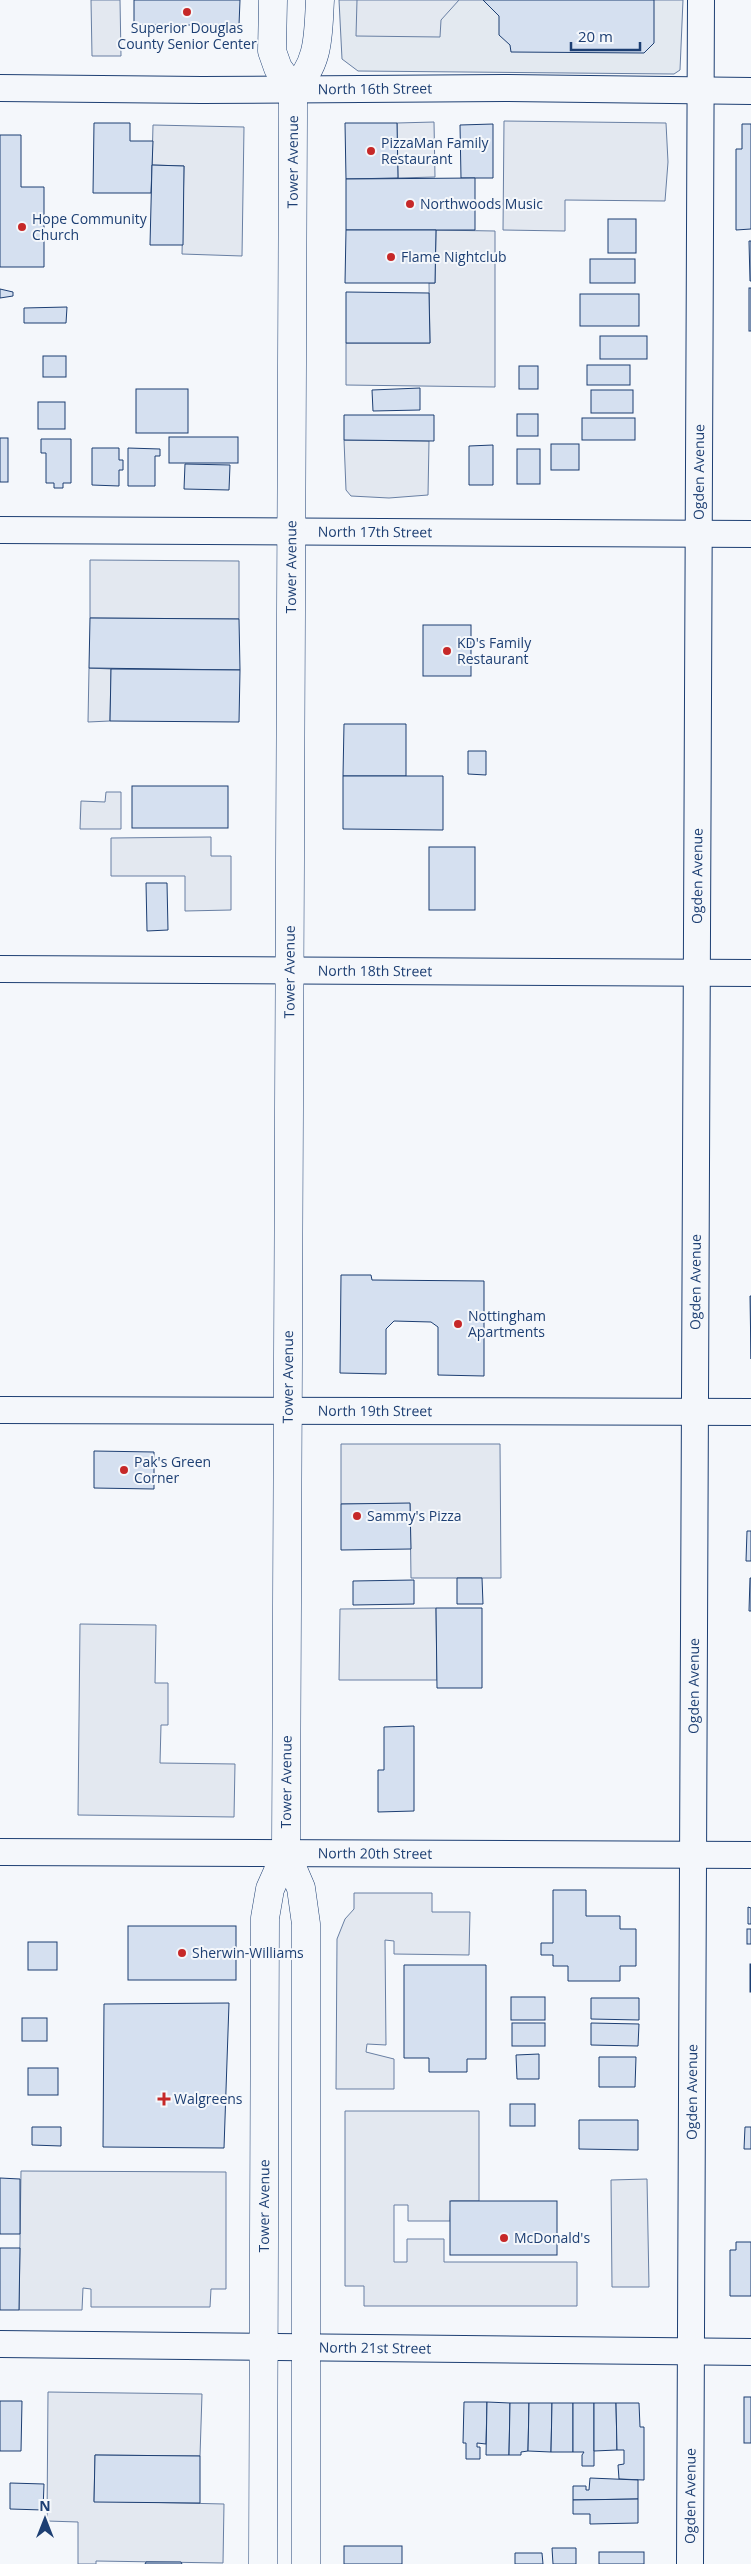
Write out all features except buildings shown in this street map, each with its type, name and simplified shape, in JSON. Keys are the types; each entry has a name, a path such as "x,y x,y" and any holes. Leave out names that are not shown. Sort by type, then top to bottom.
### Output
{"main road":[{"path":"273,0 274,60 284,78 294,89 304,79 315,58 320,0"},
{"name":"Tower Avenue","path":"294,89 286,1853 301,1888 306,1924 306,2564"},
{"name":"Tower Avenue","path":"263,2564 265,1918 270,1889 286,1853"}],"street":[{"name":"Ogden Avenue","path":"690,2564 701,0"},
{"name":"North 16th Street","path":"0,88 504,88 751,91"},
{"name":"North 17th Street","path":"0,530 751,534"},
{"name":"North 18th Street","path":"0,969 751,973"},
{"name":"North 19th Street","path":"0,1410 751,1412"},
{"name":"North 20th Street","path":"0,1852 751,1855"},
{"name":"North 21st Street","path":"0,2344 751,2352"}],"shaded area":[{"path":"91,0 120,0 121,56 92,56"},
{"path":"339,0 683,0 680,70 674,74 358,71 342,59"},
{"path":"357,0 459,0 441,20 440,37 356,36"},
{"path":"504,121 666,123 668,162 665,201 565,200 565,231 503,230"},
{"path":"434,122 435,177 398,178 397,123"},
{"path":"153,125 244,127 242,256 182,254 184,166 152,165"},
{"path":"436,230 495,231 495,387 346,385 346,343 430,343 429,283 435,283"},
{"path":"344,440 429,441 428,495 389,498 351,496 346,490"},
{"path":"90,560 239,561 239,619 90,618"},
{"path":"89,668 111,669 110,721 88,722"},
{"path":"106,792 121,792 121,829 80,829 81,801 105,802"},
{"path":"211,837 211,856 231,856 231,910 185,911 185,876 111,876 111,838"},
{"path":"341,1444 500,1444 501,1578 411,1578 410,1504 341,1504"},
{"path":"436,1608 437,1680 339,1680 340,1609"},
{"path":"80,1624 156,1625 155,1683 168,1683 168,1725 161,1725 160,1763 235,1764 234,1817 78,1815"},
{"path":"354,1893 432,1893 432,1912 470,1912 469,1955 394,1954 394,1941 385,1940 386,2045 367,2044 366,2052 394,2059 394,2089 336,2089 337,1939 345,1919 354,1909"},
{"path":"345,2111 479,2111 479,2201 451,2201 450,2221 408,2221 408,2205 394,2205 394,2262 407,2262 407,2239 444,2239 444,2262 577,2262 577,2306 364,2306 364,2286 345,2286"},
{"path":"21,2171 226,2172 226,2289 211,2289 210,2307 91,2307 91,2289 83,2288 82,2310 19,2310"},
{"path":"647,2179 649,2287 612,2287 611,2180"},
{"path":"48,2392 202,2394 200,2456 95,2455 94,2501 224,2504 223,2563 96,2561 96,2564 78,2564 78,2522 47,2521"}],"place":[{"name":"Superior Douglas County Senior Center","path":"187,12"},
{"name":"PizzaMan Family Restaurant","path":"371,151"},
{"name":"Northwoods Music","path":"410,204"},
{"name":"Hope Community Church","path":"22,227"},
{"name":"Flame Nightclub","path":"391,257"},
{"name":"KD's Family Restaurant","path":"447,651"},
{"name":"Nottingham Apartments","path":"458,1324"},
{"name":"Pak's Green Corner","path":"124,1470"},
{"name":"Sammy's Pizza","path":"357,1516"},
{"name":"Sherwin-Williams","path":"182,1953"},
{"name":"Walgreens","path":"164,2099"},
{"name":"McDonald's","path":"504,2238"}]}
